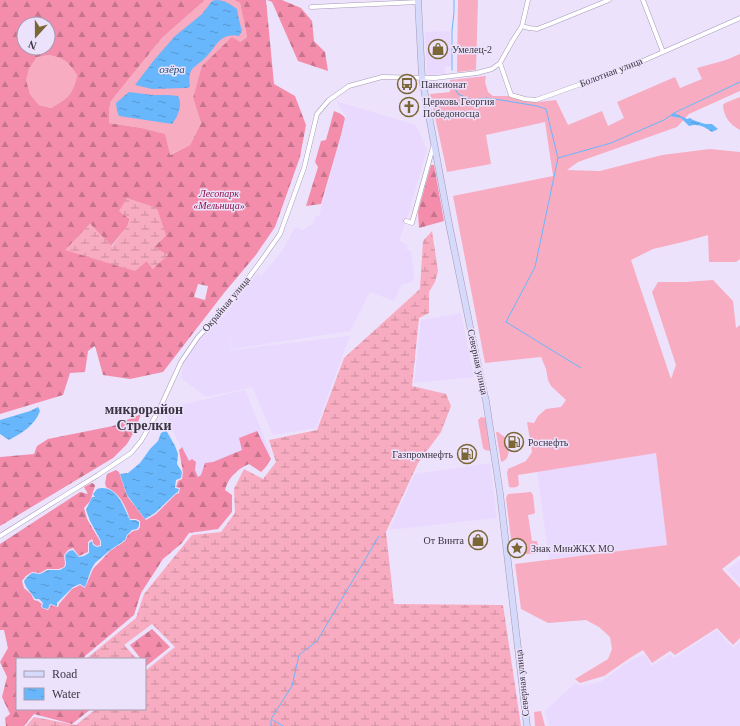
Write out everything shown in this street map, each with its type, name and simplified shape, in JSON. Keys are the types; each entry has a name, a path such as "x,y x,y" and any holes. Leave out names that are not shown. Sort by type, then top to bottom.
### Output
{"main road":[{"name":"Северная улица","path":"418,1 422,78 449,224 486,401 500,493 527,726"}],"street":[{"path":"500,62 522,26 528,0"},
{"path":"522,26 537,29 609,0"},
{"path":"643,0 662,52"},
{"path":"311,7 418,1"},
{"name":"Болотная улица","path":"500,62 511,95 536,100 629,67 740,18"},
{"name":"Окрайная улица","path":"0,536 98,475 131,452 141,441 181,362 198,337 228,304 262,261 280,234 304,168 316,114 323,106 349,86 382,77 435,78 477,73 492,69 500,62"},
{"path":"406,221 412,222 435,143"}],"shaded area":[{"name":"Умелец-2","path":"450,31 452,66 445,67 445,74 427,75 425,32"},
{"path":"336,101 416,125 427,150 399,241 408,245 406,249 411,251 414,275 413,282 402,284 394,301 370,292 350,331 232,349 228,328 231,350 350,336 316,428 273,435 252,387 206,397 181,378 183,364 199,340 220,317 223,317 258,273 261,276 282,251 295,227 303,230 313,223 315,216 319,216 346,117"},
{"path":"461,313 474,377 414,383 421,320"},
{"path":"245,390 271,454 196,481 163,409"},
{"path":"656,452 667,545 549,559 537,471"},
{"path":"490,463 497,518 389,530 415,474"},
{"path":"740,560 740,584 727,570"},
{"path":"717,630 733,648 740,642 740,726 549,726 545,711 574,683 581,686 600,682 630,661 644,654 652,666 670,654 674,658"}],"green space":[{"name":"Лесопарк «Мельница»","path":"0,0 205,0 162,38 111,101 109,123 142,128 165,134 170,155 190,145 201,123 193,98 202,66 232,37 240,42 247,37 240,3 234,0 266,0 274,84 295,96 306,125 300,157 275,227 255,256 224,293 163,372 130,379 103,375 95,346 88,351 85,372 70,373 63,395 0,414","holes":["16,16 56,16 56,56 52,56 63,59 77,75 74,87 69,95 51,108 39,105 30,94 26,80 29,69 37,57 43,56 16,56","119,211 166,235 154,247 153,269 147,261 66,250 90,224 111,246 127,227 130,219","198,284 208,286 205,300 194,297"]},
{"path":"205,0 234,0 240,3 247,37 240,42 193,98 201,123 190,145 169,155 164,134 142,128 109,123 111,101 162,38"},
{"path":"267,0 282,0 301,8 312,21 314,41 325,52 328,71 298,61 272,2"},
{"path":"458,0 478,0 476,70 457,72"},
{"path":"740,54 740,91 689,114 677,127 578,162 567,170 600,171 662,155 710,149 740,152 740,259 736,262 709,262 708,235 653,249 631,260 671,379 676,365 652,292 658,282 713,280 733,301 736,328 740,325 740,555 722,569 740,588 740,638 733,645 717,628 675,655 670,651 652,663 643,650 604,676 580,683 575,679 608,659 612,649 610,637 599,627 586,620 548,623 521,609 515,564 667,545 656,453 518,475 519,485 514,488 509,487 507,473 508,469 526,461 532,452 527,422 534,423 538,416 546,409 561,407 566,400 551,386 541,357 485,363 453,196 553,176 545,122 486,135 491,164 447,172 430,94 450,92 450,80 486,76 485,82 488,92 493,96 508,96 538,102 556,100 568,125 602,111 608,126 624,118 617,102 675,77 680,88 702,79 697,68 726,60"},
{"path":"52,56 66,61 77,75 74,87 69,95 51,108 39,105 30,94 25,80 29,69 37,57"},
{"path":"740,97 740,130 728,120 723,105"},
{"path":"334,111 341,114 345,118 321,204 306,206 318,167 315,162 321,141 326,140"},
{"path":"431,165 434,165 444,221 419,228 418,212"},
{"path":"127,198 157,208 166,235 154,247 168,255 153,269 147,261 135,271 65,250 90,224 112,246 127,227 130,219 119,211"},
{"path":"432,231 438,271 435,282 429,292 429,313 419,318 412,386 446,394 451,406 441,432 418,463 386,532 394,604 503,605 521,726 26,726 34,717 76,725 95,710 146,710 146,670 175,647 152,624 124,645 136,658 87,658 136,618 144,594 192,535 221,532 235,513 234,489 244,469 263,479 276,462 269,440 317,430 344,358 420,289 423,241"},
{"path":"141,414 134,432 127,444 113,458 0,526 0,457 34,454 37,446 48,439 113,426"},
{"path":"481,417 486,418 491,451 483,448 478,420"},
{"path":"257,431 271,459 261,472 249,464 234,474 228,482 225,490 232,495 232,512 218,529 189,533 182,543 163,559 141,593 134,615 84,658 16,658 16,710 90,710 72,724 34,714 24,726 6,726 5,718 10,714 2,697 7,677 0,662 8,648 4,630 0,630 0,544 80,492 88,494 84,487 92,483 94,484 95,486 90,501 84,508 87,519 100,541 100,545 97,546 94,544 92,539 88,542 88,552 79,556 73,548 68,550 64,555 64,567 59,569 47,569 40,573 32,572 22,581 24,588 31,594 34,600 42,604 42,608 48,610 51,605 58,607 72,589 80,585 85,588 93,569 110,551 125,541 128,535 133,531 138,530 140,527 140,521 130,519 124,504 118,496 106,487 105,483 107,474 116,470 119,472 127,496 146,520 156,514 176,494 179,493 180,488 176,487 178,481 182,479 183,472 179,450 182,447 189,461 192,459 196,462 195,470 198,477 201,475 205,463 213,462 242,450 239,438"},
{"path":"496,432 507,439 508,456 501,462"},
{"path":"531,492 533,495 535,513 528,515 532,541 537,541 539,553 513,555 506,498 508,494"},
{"path":"152,629 170,647 146,666 146,658 140,658 130,645"},
{"path":"541,711 545,726 535,726 534,712"}],"water":[{"name":"озёра","path":"216,0 230,4 237,9 242,31 239,36 228,36 220,40 207,56 193,68 189,80 190,87 152,89 135,85 175,36 202,14 212,1"},
{"path":"129,92 178,96 180,107 176,118 172,124 119,116 116,103"},
{"path":"674,113 687,119 690,118 705,124 712,124 718,129 712,132 701,126 689,126 681,118 670,116"},
{"path":"38,407 40,411 38,416 23,431 9,440 0,434 0,420"},
{"path":"166,430 175,446 178,454 177,464 182,472 181,478 176,480 175,488 179,489 178,492 155,513 145,519 127,495 120,474 128,473 140,463 158,441 161,433"},
{"path":"101,488 112,491 120,499 130,520 136,520 139,522 139,526 127,535 125,540 95,563 85,587 80,584 73,587 57,603 57,606 50,604 48,609 43,608 43,603 39,599 35,599 24,581 32,573 40,574 48,570 60,570 65,567 65,555 69,551 73,550 79,557 89,553 89,543 92,541 93,545 97,547 101,546 101,541 86,510 92,497 95,497 93,494 97,489"}],"waterway":[{"path":"452,70 454,0"},
{"path":"453,85 458,94 472,100 486,98 537,106 546,109 558,158 611,143 664,120 674,113 740,82"},
{"path":"558,158 535,267 506,322 581,368"},
{"path":"283,726 271,719 292,686 299,655 317,641 379,536"},
{"path":"271,721 271,726"}],"place":[{"name":"Умелец-2","path":"438,49"},
{"name":"Пансионат","path":"407,84"},
{"name":"Церковь Георгия Победоносца","path":"409,107"},
{"name":"Роснефть","path":"514,442"},
{"name":"Газпромнефть","path":"467,454"},
{"name":"От Винта","path":"478,540"},
{"name":"Знак МинЖКХ МО","path":"517,548"}],"district":[{"name":"микрорайон Стрелки","path":"144,418"}]}
